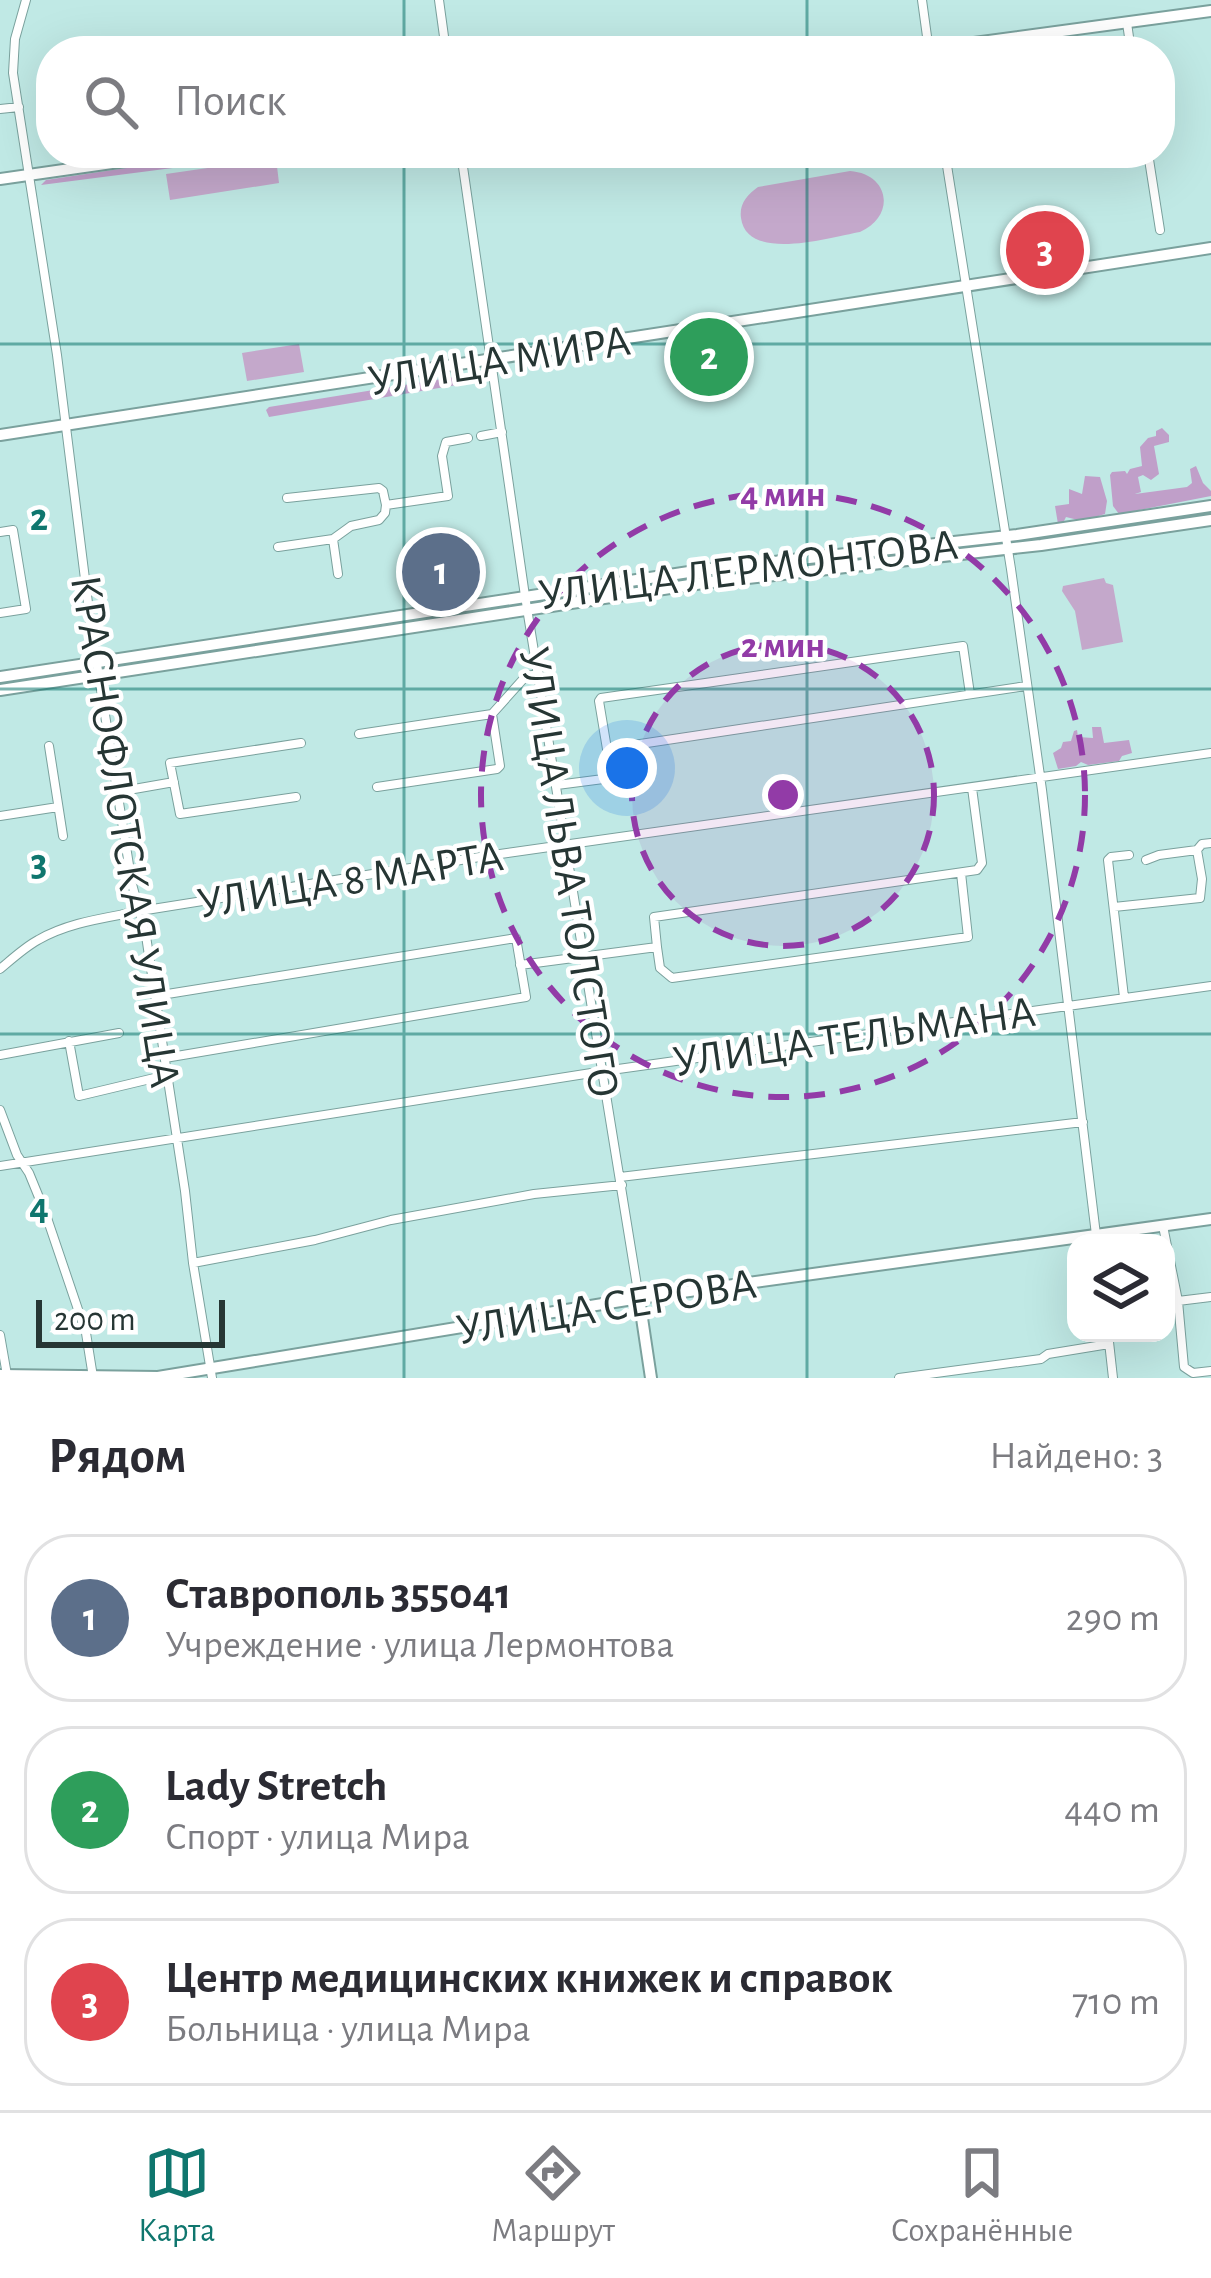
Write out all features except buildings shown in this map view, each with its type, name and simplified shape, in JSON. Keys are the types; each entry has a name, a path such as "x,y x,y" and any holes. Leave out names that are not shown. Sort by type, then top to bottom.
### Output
{"main road":[{"path":"1032,36 1211,11"},
{"path":"0,179 78,168"},
{"name":"УЛИЦА МИРА","path":"0,434 1211,248"},
{"name":"УЛИЦА ЛЕРМОНТОВА","path":"1006,543 1211,506"},
{"name":"УЛИЦА ЛЕРМОНТОВА","path":"0,677 98,667 526,603 749,564 1211,520"},
{"name":"УЛИЦА ЛЕРМОНТОВА","path":"0,690 98,667"},
{"name":"УЛИЦА СЕРОВА","path":"1117,1234 1211,1219"},
{"name":"УЛИЦА СЕРОВА","path":"4,1376 212,1373 639,1298 1067,1242"},
{"name":"УЛИЦА ЛЬВА ТОЛСТОГО","path":"639,1298 651,1378"}],"street":[{"name":"КРАСНОФЛОТСКАЯ УЛИЦА","path":"26,0 13,54 19,107 117,792 155,996 212,1373"},
{"path":"439,0 444,36"},
{"path":"922,0 927,36"},
{"path":"1127,23 1129,36"},
{"path":"0,109 19,107"},
{"name":"УЛИЦА ЛЬВА ТОЛСТОГО","path":"462,168 526,603 639,1298"},
{"path":"946,168 1040,778 1096,1234"},
{"path":"1150,168 1160,230"},
{"path":"481,436 502,432"},
{"path":"386,505 448,496 442,456 446,442 468,438"},
{"path":"278,547 333,539 351,526 379,520 386,505 379,488 287,498"},
{"path":"0,532 13,530 26,609 0,613"},
{"path":"333,539 338,574"},
{"path":"557,785 611,778 601,698 963,646 970,694"},
{"path":"359,734 492,714 526,676 539,674"},
{"path":"607,749 1026,686"},
{"path":"377,787 497,769 492,714"},
{"path":"296,797 180,814 170,764 301,742"},
{"path":"50,746 63,836"},
{"name":"УЛИЦА 8 МАРТА","path":"0,968 53,933 140,911 1211,753"},
{"path":"117,792 174,782"},
{"path":"961,873 968,937 672,978 660,968 654,917 977,870 982,863 971,788"},
{"path":"0,816 58,807"},
{"path":"1146,860 1211,843"},
{"path":"1114,907 1200,898 1197,850"},
{"path":"1124,998 1108,860 1129,855"},
{"path":"155,996 516,938 526,998 165,1058"},
{"path":"520,965 657,947"},
{"name":"УЛИЦА ТЕЛЬМАНА","path":"0,1166 604,1071 1211,986"},
{"path":"0,1055 119,1033"},
{"path":"69,1041 79,1096 167,1075"},
{"path":"0,1110 45,1212 86,1333 93,1377"},
{"path":"193,1263 534,1193 1083,1121"},
{"path":"1163,1225 1178,1301 1184,1366 1193,1373 1211,1371"},
{"path":"1178,1301 1211,1298"},
{"path":"0,1335 4,1376"},
{"path":"899,1378 1041,1359 1093,1342"},
{"path":"1108,1342 1113,1378"}],"shaded area":[{"path":"126,168 173,168 41,185 46,180"},
{"path":"207,168 277,168 279,183 170,200 166,174"},
{"path":"850,171 880,187 883,206 872,225 860,232 792,244 758,240 747,232 741,208 758,187"},
{"path":"299,344 304,372 247,381 242,353"},
{"path":"478,373 480,381 269,417 266,410 269,407"},
{"path":"1162,428 1169,442 1154,446 1159,474 1151,480 1138,477 1141,492 1135,494 1187,487 1192,483 1190,469 1196,466 1211,496 1119,514 1113,506 1110,475 1127,474 1142,466 1140,447"},
{"path":"1085,476 1100,477 1107,501 1105,514 1082,521 1066,517 1058,524 1055,506 1069,504 1069,489 1082,494"},
{"path":"1104,578 1113,585 1123,642 1082,650 1075,611 1063,586"},
{"path":"1092,727 1101,727 1104,743 1129,740 1132,753 1119,761 1081,762 1058,769 1053,753 1063,742 1071,741 1074,731 1078,737 1093,738"}],"place":[{"name":"Центр медицинских книжек и справок","path":"1045,250"},
{"name":"Lady Stretch","path":"709,357"},
{"name":"Ставрополь 355041","path":"441,572"}]}
